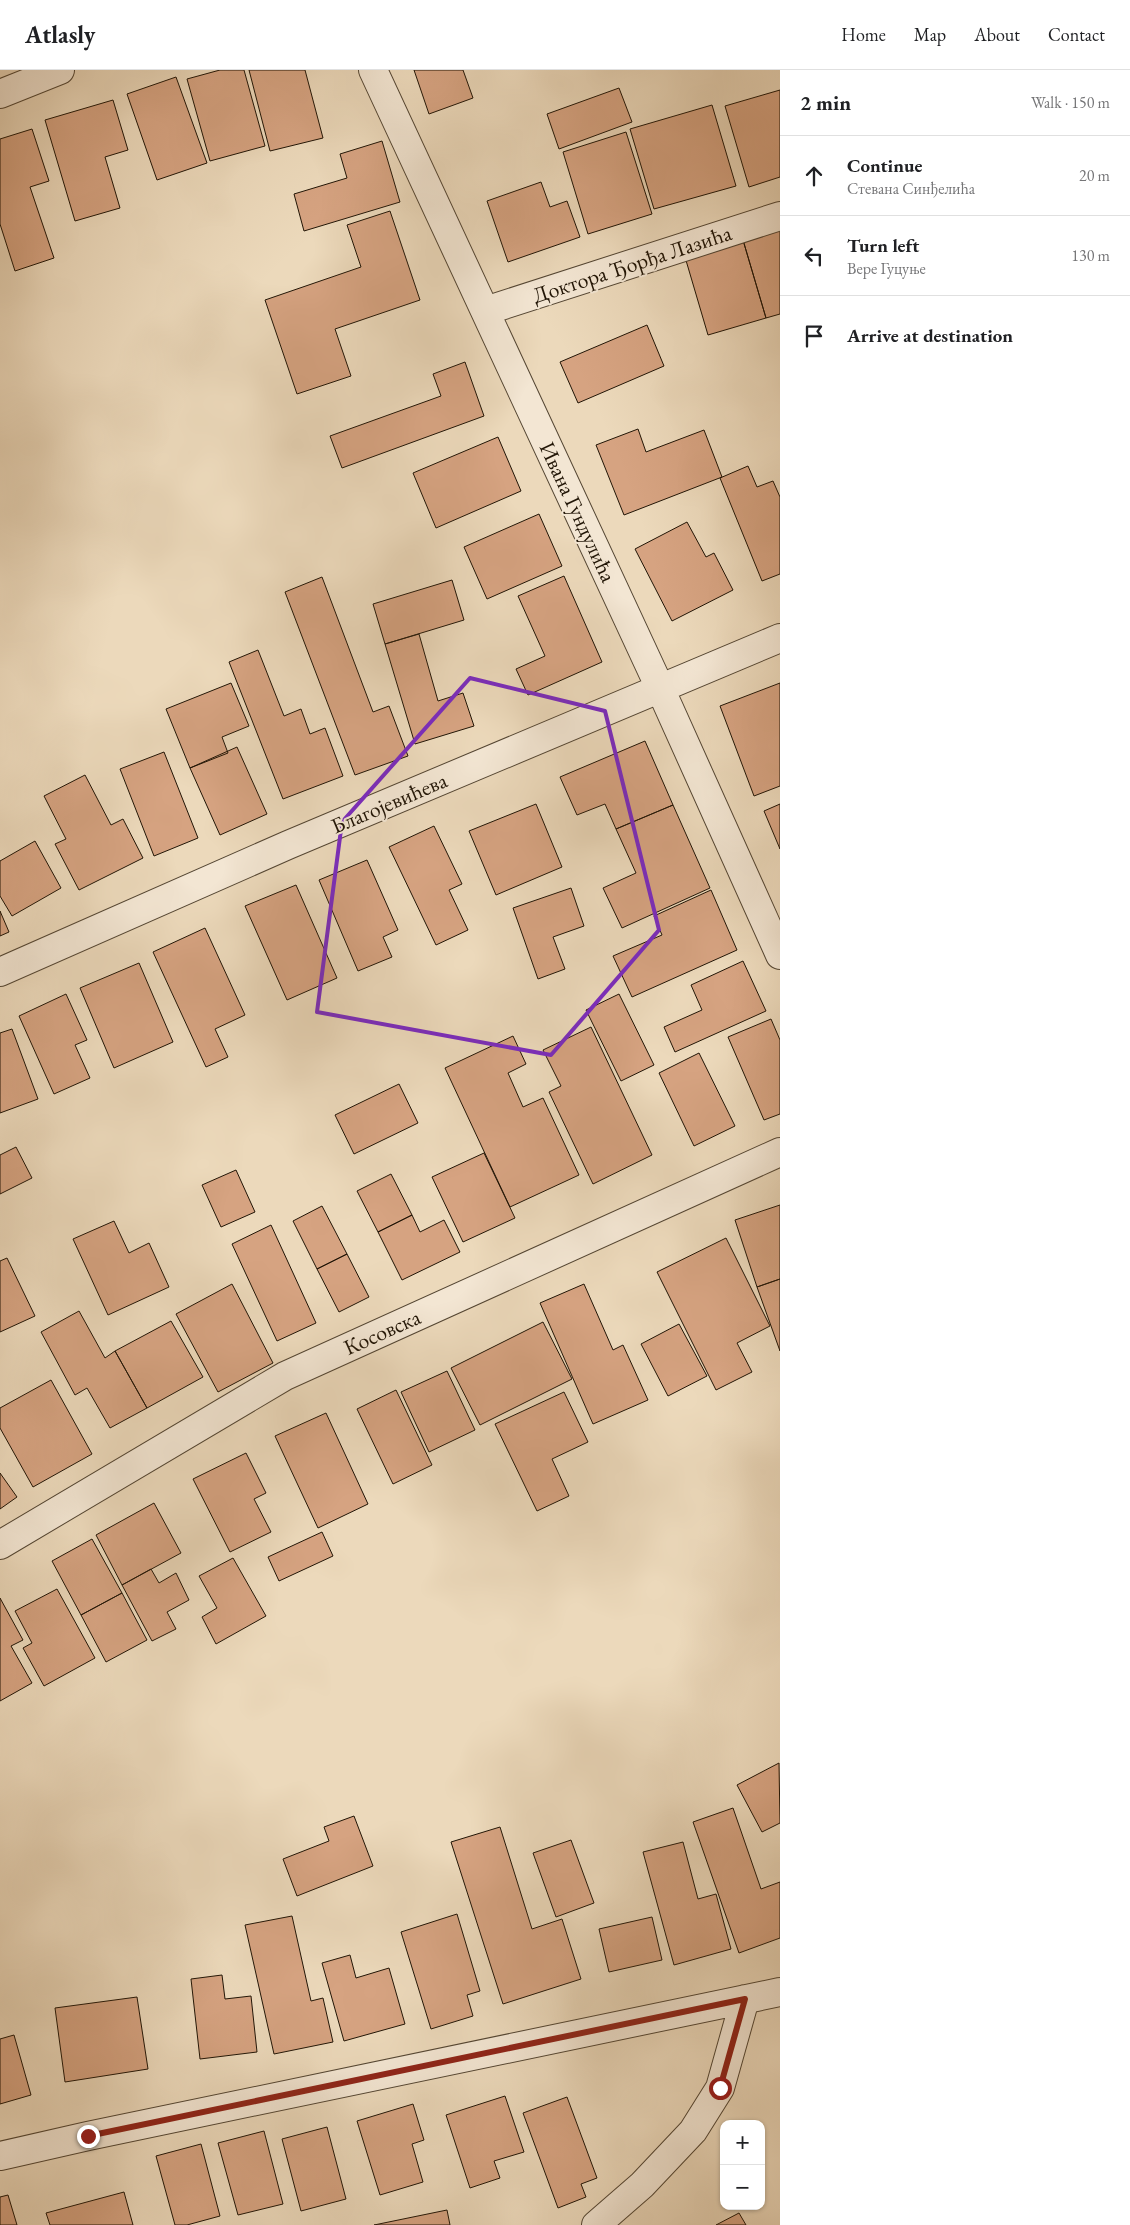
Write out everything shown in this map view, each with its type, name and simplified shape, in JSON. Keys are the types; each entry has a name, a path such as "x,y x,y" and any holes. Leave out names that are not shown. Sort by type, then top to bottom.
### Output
{"street":[{"path":"0,94 60,70"},
{"name":"Ивана Гундулића","path":"373,70 660,688 780,955"},
{"name":"Доктора Ђорђа Лазића","path":"485,311 780,216"},
{"name":"Благојевићева","path":"0,972 288,846 780,638"},
{"name":"Косовска","path":"0,1545 285,1376 780,1152"},
{"path":"0,2156 780,1992"},
{"path":"596,2225 642,2185 693,2131 720,2088 745,1999"}],"highlighted area":[{"path":"470,678 605,711 659,930 551,1055 317,1012 342,822"}],"building":[{"path":"220,70 244,70 265,146 210,161 187,79"},
{"path":"249,70 305,70 323,138 270,151"},
{"path":"414,70 463,70 473,98 429,114"},
{"path":"176,77 207,163 157,180 127,94"},
{"path":"619,88 632,122 559,149 547,114"},
{"path":"780,90 780,177 749,187 725,106"},
{"path":"113,100 128,150 105,157 120,208 75,221 45,120"},
{"path":"712,105 736,186 654,209 630,129"},
{"path":"32,129 49,181 30,187 54,258 15,271 0,224 0,139"},
{"path":"626,132 652,214 588,234 563,152"},
{"path":"382,141 400,202 304,231 294,194 347,178 340,154"},
{"path":"541,182 550,207 567,201 580,237 508,262 487,201"},
{"path":"390,211 420,300 335,329 351,376 297,394 265,300 361,267 347,225"},
{"path":"780,229 780,314 766,318 743,240"},
{"path":"743,240 766,318 708,335 685,257"},
{"path":"647,325 664,366 578,403 560,362"},
{"path":"465,362 484,416 342,468 330,436 441,396 433,374"},
{"path":"638,429 646,452 704,430 722,477 624,515 596,445"},
{"path":"498,437 521,491 436,528 413,473"},
{"path":"748,466 757,487 773,481 780,497 780,574 762,581 720,478"},
{"path":"539,514 562,566 487,599 464,547"},
{"path":"687,522 706,557 714,553 733,590 672,621 635,549"},
{"path":"564,576 602,662 528,695 516,669 545,656 518,596"},
{"path":"322,577 373,712 389,706 408,756 355,775 285,592"},
{"path":"452,580 464,620 385,644 373,604"},
{"path":"419,634 438,701 463,693 474,726 415,744 385,644"},
{"path":"258,650 284,716 301,709 310,734 325,728 343,776 283,799 229,662"},
{"path":"231,683 249,726 222,737 228,753 190,768 166,709"},
{"path":"780,683 780,786 754,796 720,706"},
{"path":"645,741 673,805 616,829 605,804 577,815 560,777"},
{"path":"237,747 267,814 220,835 190,768"},
{"path":"164,752 198,838 154,856 120,769"},
{"path":"85,775 111,825 123,819 143,858 79,890 55,844 66,839 44,796"},
{"path":"536,804 562,867 496,895 469,831"},
{"path":"780,804 780,849 764,811"},
{"path":"673,805 710,888 622,928 603,888 636,873 616,829"},
{"path":"434,826 462,884 449,890 468,930 436,945 389,847"},
{"path":"35,841 61,888 12,916 0,896 0,861"},
{"path":"367,860 398,930 383,937 392,957 358,971 319,880"},
{"path":"296,885 337,978 287,1000 245,906"},
{"path":"571,888 584,926 553,937 565,969 538,979 513,908"},
{"path":"711,890 737,950 632,997 613,956 662,935 654,916"},
{"path":"0,911 9,932 0,936"},
{"path":"205,928 245,1015 215,1029 228,1057 206,1067 153,952"},
{"path":"743,961 766,1011 675,1052 664,1027 702,1010 691,985"},
{"path":"139,963 173,1042 114,1068 80,988"},
{"path":"66,994 87,1040 75,1045 90,1078 54,1094 19,1016"},
{"path":"619,994 654,1065 621,1081 586,1010"},
{"path":"771,1019 780,1040 780,1114 764,1120 728,1037"},
{"path":"591,1027 652,1155 593,1184 549,1092 561,1086 543,1050"},
{"path":"12,1029 38,1099 0,1113 0,1033"},
{"path":"513,1036 526,1064 508,1073 523,1107 543,1098 579,1175 510,1207 445,1068"},
{"path":"699,1053 735,1126 694,1146 659,1073"},
{"path":"399,1084 418,1123 354,1154 335,1115"},
{"path":"16,1147 32,1178 0,1194 0,1155"},
{"path":"484,1153 515,1218 463,1242 432,1177"},
{"path":"236,1170 255,1212 221,1227 202,1185"},
{"path":"391,1174 412,1215 378,1232 357,1191"},
{"path":"780,1205 780,1279 757,1287 735,1220"},
{"path":"322,1206 347,1254 317,1269 293,1221"},
{"path":"412,1215 420,1232 444,1220 460,1252 402,1280 378,1232"},
{"path":"114,1221 129,1253 149,1243 169,1287 108,1315 73,1239"},
{"path":"271,1225 316,1323 277,1341 232,1244"},
{"path":"726,1238 770,1326 737,1343 752,1372 716,1390 657,1272"},
{"path":"347,1254 369,1297 339,1312 317,1269"},
{"path":"7,1258 35,1316 0,1332 0,1261"},
{"path":"780,1279 780,1351 757,1287"},
{"path":"232,1284 273,1363 218,1392 176,1314"},
{"path":"584,1284 613,1350 623,1345 648,1400 593,1424 540,1303"},
{"path":"79,1311 105,1358 115,1351 147,1408 110,1428 87,1388 75,1395 41,1332"},
{"path":"171,1321 203,1377 147,1408 115,1351"},
{"path":"543,1322 572,1379 480,1425 451,1368"},
{"path":"679,1324 707,1376 668,1396 641,1344"},
{"path":"447,1371 475,1430 429,1452 401,1392"},
{"path":"51,1380 92,1454 33,1487 0,1428 0,1408"},
{"path":"396,1390 432,1465 393,1484 357,1409"},
{"path":"564,1392 588,1442 552,1459 569,1496 537,1511 495,1424"},
{"path":"326,1413 368,1504 318,1528 275,1436"},
{"path":"246,1453 266,1493 254,1499 271,1532 230,1552 193,1479"},
{"path":"0,1473 17,1497 0,1509"},
{"path":"154,1503 181,1553 122,1585 96,1535"},
{"path":"322,1532 333,1556 279,1581 268,1557"},
{"path":"92,1539 122,1593 81,1615 52,1561"},
{"path":"233,1558 266,1616 216,1644 202,1617 217,1608 199,1576"},
{"path":"151,1569 159,1583 176,1573 189,1600 167,1612 176,1629 152,1641 122,1585"},
{"path":"57,1589 95,1658 44,1686 23,1648 32,1643 15,1611"},
{"path":"122,1593 147,1640 106,1662 81,1615"},
{"path":"0,1598 23,1640 11,1646 32,1683 0,1701"},
{"path":"779,1763 780,1823 762,1832 737,1785"},
{"path":"733,1808 761,1889 780,1882 780,1938 739,1953 693,1822"},
{"path":"354,1816 373,1866 297,1896 283,1859 329,1841 324,1827"},
{"path":"500,1827 532,1929 562,1919 581,1979 503,2004 451,1842"},
{"path":"571,1840 594,1903 556,1917 533,1853"},
{"path":"683,1842 698,1899 716,1894 731,1949 674,1965 643,1852"},
{"path":"457,1914 480,1991 467,1995 473,2016 431,2029 401,1932"},
{"path":"292,1916 311,2001 323,1998 333,2042 274,2054 245,1925"},
{"path":"652,1917 662,1960 609,1972 599,1929"},
{"path":"350,1955 356,1978 389,1968 405,2024 344,2041 322,1963"},
{"path":"222,1975 225,1999 251,1996 257,2052 200,2059 191,1979"},
{"path":"137,1997 148,2069 65,2082 55,2008"},
{"path":"14,2035 31,2095 0,2104 0,2039"},
{"path":"505,2096 524,2152 494,2161 500,2178 470,2188 446,2115"},
{"path":"567,2097 597,2178 581,2184 586,2197 558,2208 523,2113"},
{"path":"413,2104 424,2140 412,2144 423,2182 380,2195 357,2121"},
{"path":"327,2127 346,2199 301,2211 282,2139"},
{"path":"264,2131 283,2204 238,2215 218,2143"},
{"path":"201,2144 220,2216 187,2225 175,2225 156,2156"},
{"path":"124,2192 133,2225 50,2225 46,2213"},
{"path":"8,2195 17,2225 0,2225 0,2197"},
{"path":"447,2210 450,2225 374,2225"},
{"path":"739,2213 746,2225 716,2225"}],"route":[{"path":"88,2136 745,1999 720,2088"}]}
